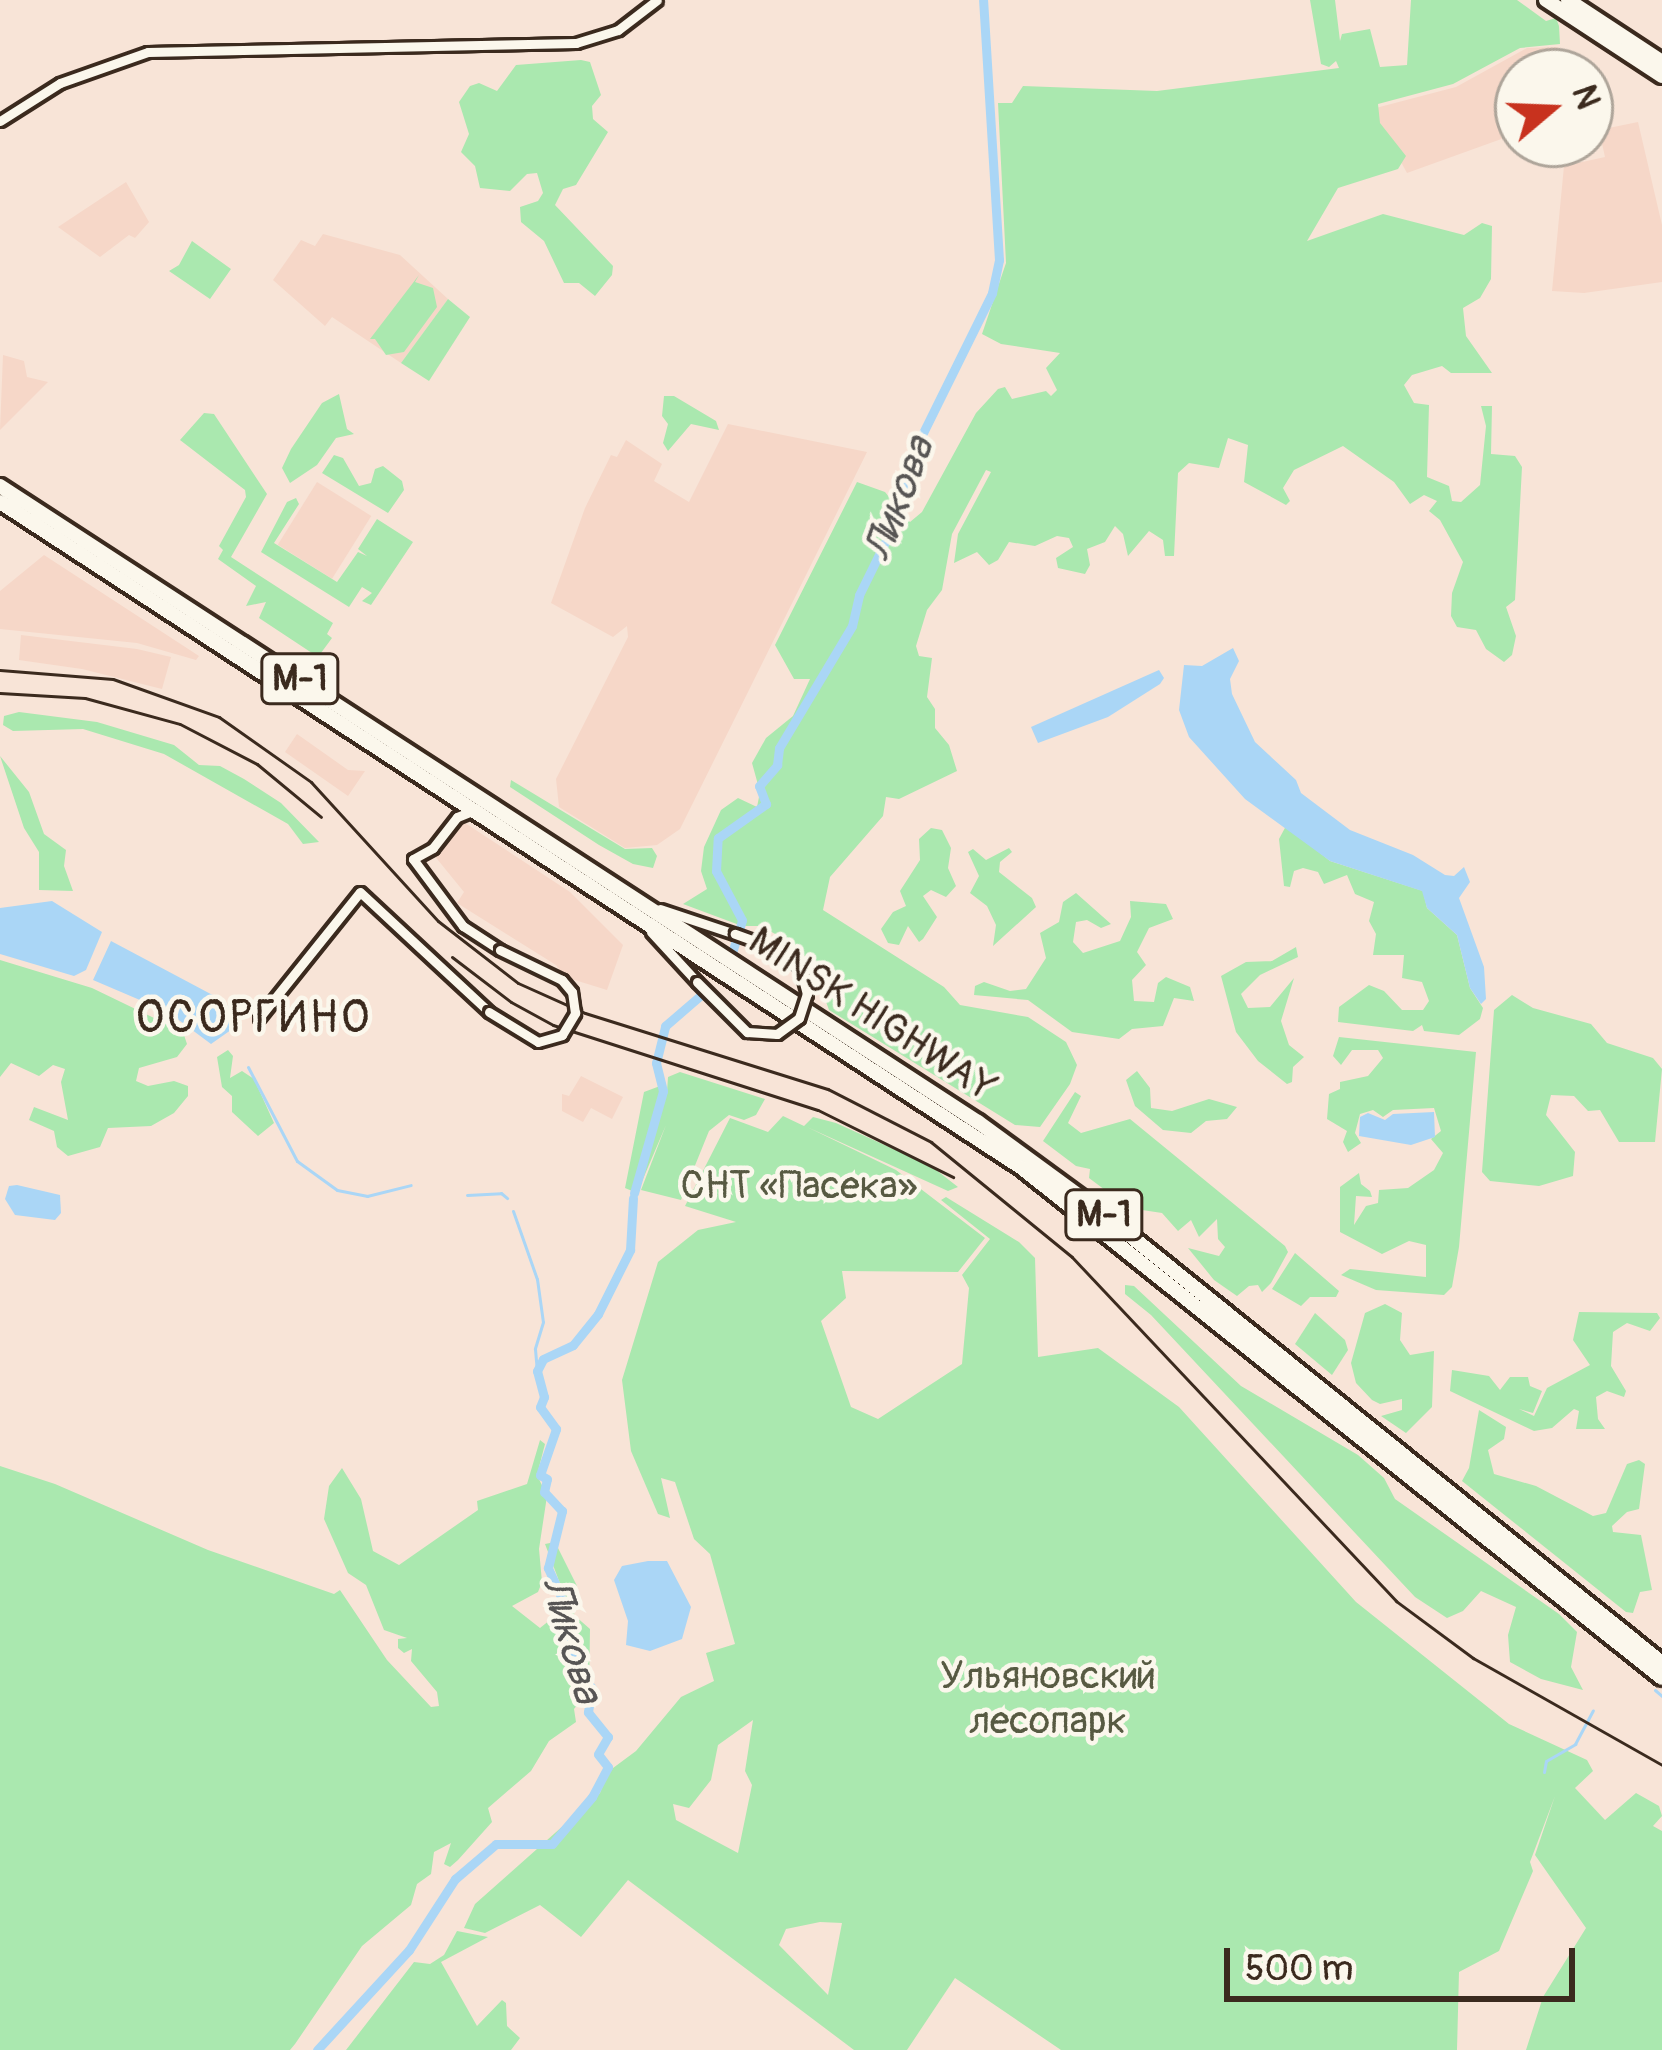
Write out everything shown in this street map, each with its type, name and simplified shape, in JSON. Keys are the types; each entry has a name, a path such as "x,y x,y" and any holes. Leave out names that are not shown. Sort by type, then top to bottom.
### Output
{"highway":[{"path":"1547,1 1583,29 1662,76"},
{"path":"1573,4 1662,62"},
{"name":"MINSK HIGHWAY","path":"0,486 718,960 978,1122 1097,1209 1662,1663"},
{"name":"MINSK HIGHWAY","path":"0,502 615,893"},
{"name":"MINSK HIGHWAY","path":"734,970 1090,1219 1662,1678"}],"street":[{"path":"0,121 60,82 148,52 576,43 618,30 656,0"},
{"path":"447,790 455,799 457,817"},
{"path":"259,1018 360,892 489,1012 538,1042 562,1035 575,1013 574,997 562,980 463,926 415,865 414,856 433,848 457,817 467,811 483,813"},
{"path":"615,893 777,949 800,967 808,994 799,1018 777,1034 747,1032 615,893"}],"shaded area":[{"path":"1494,66 1494,142 1407,173 1372,109 1456,87"},
{"path":"1638,122 1662,225 1662,282 1584,293 1552,291 1564,168 1614,168 1614,127"},
{"path":"126,182 149,222 135,238 129,235 100,257 58,227"},
{"path":"323,234 400,255 448,299 401,363 332,317 325,326 273,280 301,240 315,246"},
{"path":"3,355 24,361 27,377 48,382 0,430"},
{"path":"728,424 867,452 680,829 657,845 625,848 559,807 556,779 628,637 627,626 613,637 551,603 585,508 611,455 617,457 626,440 662,464 654,481 689,502"},
{"path":"317,482 371,516 332,579 278,545"},
{"path":"44,555 199,656 196,660 137,643 0,629 0,591"},
{"path":"21,635 171,657 162,689 82,669 19,660"},
{"path":"297,734 348,770 365,771 348,796 285,752"},
{"path":"462,821 570,892 623,945 607,990 565,977 556,965 457,903 464,892 433,854"},
{"path":"581,1076 623,1097 612,1119 591,1108 583,1122 562,1111 562,1094 569,1096"}],"green space":[{"path":"1310,0 1335,0 1340,41 1342,34 1370,29 1380,67 1407,65 1411,0 1517,0 1546,21 1556,18 1559,26 1560,44 1494,48 1494,62 1453,84 1378,104 1380,123 1406,156 1398,169 1338,188 1307,241 1383,214 1464,235 1482,223 1492,226 1491,279 1480,298 1463,308 1466,336 1492,373 1451,373 1442,366 1412,375 1404,385 1414,403 1429,405 1427,477 1449,486 1452,501 1461,502 1480,485 1486,426 1481,406 1492,406 1491,454 1515,456 1522,467 1515,600 1506,607 1516,636 1512,655 1504,662 1486,649 1476,630 1457,627 1451,616 1452,593 1463,562 1440,520 1429,511 1437,501 1424,495 1410,504 1394,482 1343,446 1294,470 1283,488 1290,501 1286,505 1244,482 1248,445 1228,438 1219,468 1189,463 1178,473 1174,556 1165,556 1163,540 1149,531 1128,556 1123,534 1115,526 1105,542 1087,549 1090,565 1085,574 1058,568 1056,558 1073,547 1069,538 1057,536 1035,546 1009,542 989,565 977,552 954,563 958,534 991,472 986,470 952,534 942,590 927,610 916,646 919,656 932,658 927,697 935,709 935,728 949,745 957,771 899,799 886,797 883,816 830,877 823,910 944,987 960,1005 1028,1017 1066,1042 1077,1065 1070,1084 1040,1127 1015,1125 829,1010 815,971 798,947 761,926 742,926 683,904 707,889 701,871 704,847 721,810 738,798 757,807 760,792 752,763 766,738 793,716 810,679 794,679 775,645 857,482 885,492 910,522 922,512 976,413 998,389 1005,387 1012,399 1046,391 1051,396 1057,390 1046,368 1060,353 1001,344 982,334 1006,263 998,103 1012,103 1023,86 1157,91 1339,68 1336,61 1329,67 1321,64"},
{"path":"590,62 601,95 592,106 593,119 608,132 576,185 563,189 555,205 613,266 612,275 595,296 579,283 564,283 544,241 521,222 520,207 538,201 543,193 537,173 527,174 510,191 480,188 475,166 461,152 469,134 459,102 470,86 479,83 497,91 516,65"},
{"path":"192,241 231,269 210,299 169,271 179,265"},
{"path":"419,275 415,282 433,288 437,307 404,352 386,355 370,339"},
{"path":"448,299 470,317 429,381 401,363"},
{"path":"339,394 347,429 354,434 336,438 317,465 290,483 282,468 291,449 322,403"},
{"path":"664,396 674,396 716,421 719,430 691,424 668,451 663,443 668,424 662,416"},
{"path":"204,413 214,414 267,494 231,557 333,623 327,634 332,638 318,657 259,618 266,602 246,606 256,586 218,559 223,550 219,546 246,497 245,490 180,440"},
{"path":"334,455 343,458 359,486 371,483 375,469 383,466 402,481 404,490 388,513 322,473"},
{"path":"296,498 299,504 274,543 337,582 358,552 367,556 358,549 377,519 413,542 371,605 362,601 372,593 362,587 349,607 261,552 287,502"},
{"path":"19,712 97,722 174,745 199,765 220,766 281,803 319,842 303,844 288,824 164,754 83,729 13,731 3,725 4,716"},
{"path":"0,756 29,792 44,834 66,850 64,866 73,891 39,890 39,852 24,828"},
{"path":"511,780 625,849 652,848 657,856 653,868 633,864 599,845 510,787"},
{"path":"1286,826 1330,861 1423,891 1427,908 1457,935 1470,988 1483,1008 1480,1019 1459,1035 1424,1031 1422,1025 1413,1031 1338,1022 1339,1007 1369,985 1384,991 1402,1010 1423,1010 1429,1001 1422,982 1402,978 1404,955 1373,955 1376,934 1369,921 1374,902 1355,894 1347,875 1324,884 1318,872 1303,868 1294,871 1290,887 1284,886 1279,839"},
{"path":"931,828 942,830 951,848 948,868 956,886 946,897 931,890 923,896 937,917 923,939 919,942 908,926 899,945 888,943 881,929 893,912 906,906 900,891 920,860 919,839"},
{"path":"1009,848 1012,852 1000,862 999,872 1032,898 1036,907 993,946 996,925 987,906 970,893 979,876 968,852 973,849 986,860"},
{"path":"1076,893 1111,924 1101,928 1087,920 1076,922 1073,942 1083,953 1120,941 1131,917 1130,901 1166,904 1173,919 1149,928 1137,952 1146,965 1132,980 1134,1001 1154,1002 1158,983 1166,977 1190,987 1194,1001 1174,998 1163,1026 1132,1029 1119,1039 1072,1032 1028,1000 974,995 975,986 984,982 1010,991 1026,989 1046,958 1040,933 1059,922 1063,902"},
{"path":"1296,947 1298,957 1260,975 1241,994 1248,1008 1270,1007 1294,978 1281,1021 1289,1045 1304,1057 1293,1067 1292,1082 1287,1084 1258,1061 1236,1032 1221,976 1246,962 1272,961"},
{"path":"0,960 92,988 183,1032 187,1044 177,1057 139,1068 136,1081 148,1086 174,1081 188,1086 188,1096 174,1113 151,1126 108,1128 100,1147 68,1156 57,1147 54,1131 29,1120 34,1107 68,1120 61,1082 65,1069 53,1065 39,1076 11,1063 0,1077"},
{"path":"1512,995 1533,1008 1591,1024 1607,1043 1653,1058 1662,1069 1655,1142 1619,1142 1600,1110 1588,1111 1574,1096 1551,1095 1546,1115 1575,1152 1573,1176 1539,1186 1490,1181 1482,1172 1494,1010"},
{"path":"1339,1037 1476,1052 1459,1247 1452,1287 1444,1295 1376,1290 1341,1275 1350,1269 1426,1277 1426,1245 1409,1241 1382,1254 1340,1232 1340,1187 1359,1173 1361,1184 1370,1191 1372,1197 1356,1196 1354,1225 1366,1206 1378,1203 1379,1190 1408,1188 1434,1170 1443,1153 1431,1139 1441,1131 1434,1108 1393,1110 1383,1117 1373,1110 1360,1114 1355,1133 1361,1143 1348,1152 1343,1142 1347,1131 1327,1119 1329,1094 1340,1089 1340,1082 1368,1076 1383,1058 1378,1050 1352,1050 1341,1065 1333,1056"},
{"path":"228,1050 233,1056 230,1078 242,1071 254,1079 274,1123 258,1136 232,1112 232,1096 222,1087 217,1057"},
{"path":"1137,1071 1150,1088 1151,1108 1172,1111 1209,1099 1237,1107 1227,1119 1206,1121 1191,1133 1163,1130 1135,1106 1126,1080"},
{"path":"680,1072 765,1099 756,1115 744,1120 729,1115 709,1131 681,1200 641,1190 666,1125 637,1193 625,1188 644,1092 660,1086 667,1092 668,1077"},
{"path":"1075,1092 1081,1096 1068,1123 1081,1133 1130,1119 1285,1246 1288,1252 1262,1292 1258,1285 1249,1286 1237,1296 1214,1280 1188,1248 1219,1256 1225,1247 1218,1239 1217,1219 1199,1237 1191,1220 1178,1231 1162,1213 1129,1208 1089,1178 1090,1169 1076,1166 1043,1141"},
{"name":"Ульяновский лесопарк","path":"783,1116 804,1126 813,1117 931,1166 958,1187 948,1191 807,1127 896,1170 985,1238 958,1272 842,1271 846,1298 821,1321 851,1407 878,1419 962,1364 969,1288 962,1275 990,1239 941,1200 946,1197 1019,1242 1035,1258 1038,1357 1098,1348 1179,1407 1356,1602 1509,1724 1587,1760 1593,1771 1575,1788 1605,1820 1636,1793 1659,1806 1662,1816 1653,1826 1662,1831 1662,2050 1526,2050 1543,1997 1586,1928 1535,1855 1555,1796 1530,1862 1533,1871 1499,1951 1459,1972 1457,2050 1061,2050 955,1978 907,2050 854,2050 628,1880 581,1937 540,1905 485,1933 464,1928 475,1904 600,1793 609,1771 636,1751 681,1697 714,1681 706,1653 735,1644 710,1554 694,1539 675,1482 661,1478 670,1518 658,1514 631,1451 622,1380 658,1262 698,1230 736,1222 685,1206 730,1118 768,1132","holes":["753,1720 745,1771 752,1785 738,1853 676,1820 673,1804 689,1808 711,1780 718,1745","842,1923 828,1995 779,1945 786,1929"]},
{"path":"1295,1253 1339,1291 1336,1297 1310,1297 1301,1306 1272,1289"},
{"path":"1125,1285 1134,1286 1241,1386 1358,1455 1384,1478 1395,1499 1559,1614 1577,1632 1571,1667 1583,1690 1541,1679 1510,1662 1508,1635 1516,1607 1481,1591 1463,1611 1447,1618 1415,1597 1151,1315 1125,1294"},
{"path":"1385,1304 1402,1313 1400,1340 1410,1355 1434,1351 1432,1407 1406,1433 1381,1416 1402,1410 1402,1399 1380,1404 1372,1400 1356,1383 1351,1363 1365,1313"},
{"path":"1579,1312 1657,1313 1660,1318 1650,1331 1627,1323 1613,1332 1611,1366 1626,1391 1624,1397 1607,1391 1596,1397 1598,1419 1605,1429 1576,1429 1579,1411 1574,1409 1552,1428 1534,1431 1450,1391 1452,1370 1489,1376 1500,1390 1510,1377 1528,1377 1530,1386 1542,1391 1533,1413 1519,1409 1534,1416 1547,1388 1590,1365 1573,1340"},
{"path":"1315,1313 1345,1340 1348,1350 1332,1375 1295,1344"},
{"path":"1479,1410 1506,1427 1504,1439 1488,1450 1494,1474 1536,1486 1593,1516 1606,1513 1627,1464 1639,1460 1645,1464 1639,1509 1627,1512 1612,1526 1613,1532 1641,1535 1652,1590 1640,1592 1633,1613 1462,1481 1469,1468"},
{"path":"540,1440 545,1444 537,1475 547,1496 539,1549 542,1582 538,1592 512,1606 540,1628 550,1620 570,1644 579,1639 557,1611 564,1606 564,1594 545,1544 555,1542 577,1586 574,1615 590,1629 589,1691 574,1709 576,1722 549,1741 531,1771 488,1808 492,1822 450,1867 444,1864 451,1843 434,1852 431,1874 417,1884 411,1905 362,1946 290,2050 0,2050 0,1466 55,1484 208,1550 334,1594 340,1590 387,1660 431,1707 439,1706 437,1692 411,1661 412,1649 404,1653 398,1648 398,1639 407,1638 384,1630 366,1585 348,1573 324,1519 329,1486 342,1468 361,1499 373,1551 399,1565 478,1510 477,1501 527,1484"},
{"path":"457,1931 488,1937 441,1962 477,2026 502,2000 506,2003 507,2026 520,2038 511,2050 346,2050 414,1962 430,1964 444,1955"}],"water":[{"path":"1233,648 1239,661 1230,679 1232,694 1255,742 1296,780 1301,793 1350,830 1413,855 1445,875 1454,876 1464,867 1470,882 1459,898 1484,967 1486,999 1481,1004 1470,988 1457,935 1427,908 1422,891 1330,861 1245,799 1189,737 1179,710 1184,665 1202,666"},
{"path":"1159,670 1164,678 1160,684 1108,717 1038,743 1031,727"},
{"path":"52,901 102,932 86,970 74,976 0,954 0,908"},
{"path":"111,941 222,1000 238,1016 238,1025 211,1044 168,1012 93,980"},
{"path":"1434,1112 1435,1137 1411,1145 1359,1136 1360,1117 1368,1113 1385,1120 1393,1114"},
{"path":"9,1186 60,1195 61,1213 55,1220 15,1215 5,1199"},
{"path":"667,1561 691,1607 682,1639 650,1651 626,1645 628,1621 614,1580 622,1566"}],"waterway":[{"name":"Ликова","path":"732,953 742,920 716,871 718,838 766,804 759,786 777,765 779,748 852,626 859,595 890,532 914,451 992,293 999,260 983,0"},
{"name":"Ликова","path":"634,1193 663,1091 656,1063 665,1026 701,995"},
{"path":"248,1067 297,1161 337,1190 367,1196 411,1185"},
{"path":"467,1195 501,1193 507,1198"},
{"name":"Ликова","path":"317,2050 409,1950 455,1879 496,1844 552,1844 592,1797 608,1767 598,1754 608,1737 588,1712 592,1688 577,1671 560,1594 548,1568 562,1511 544,1492 547,1479 540,1475 556,1429 540,1407 544,1397 537,1371 543,1359 573,1345 598,1314 630,1250 633,1198"},
{"path":"513,1211 537,1279 543,1322 535,1349 537,1371"},
{"path":"1655,1690 1662,1696"},
{"path":"1544,1772 1546,1761 1575,1744 1593,1710"}],"railway":[{"path":"0,670 113,679 219,717 311,782 438,921 518,983 585,1013 828,1089 931,1142 1072,1257 1396,1601 1473,1658 1662,1765"},
{"path":"0,693 85,698 180,724 257,764 321,817"},
{"path":"452,957 511,1002 553,1025 818,1110 953,1177"}],"district":[{"name":"ОСОРГИНО","path":"254,1019"}],"park label":[{"name":"СНТ «Пасека»","path":"799,1186"}]}
